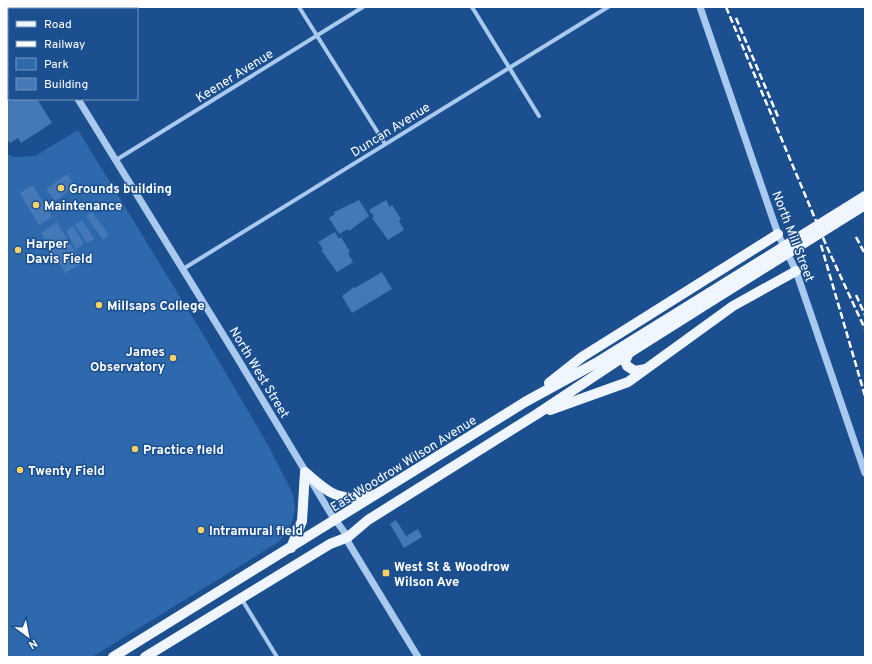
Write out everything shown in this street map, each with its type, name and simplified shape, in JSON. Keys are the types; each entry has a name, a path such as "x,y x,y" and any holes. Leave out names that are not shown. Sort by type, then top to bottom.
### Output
{"main road":[{"path":"145,657 330,544 348,537 368,520 537,414 711,296 865,196"},
{"path":"711,296 865,205"},
{"path":"525,402 582,357 778,234"},
{"path":"537,414 613,389 628,382 733,306 796,271"},
{"name":"East Woodrow Wilson Avenue","path":"113,657 525,402 711,296"},
{"path":"629,353 625,361 626,366 635,371 646,369"},
{"path":"305,472 329,492 338,496 358,498 386,489"},
{"path":"291,548 302,521 305,472"}],"street":[{"path":"299,7 385,144"},
{"name":"Keener Avenue","path":"116,160 363,7"},
{"path":"472,7 539,116"},
{"name":"Duncan Avenue","path":"182,269 608,7"},
{"name":"North Mill Street","path":"700,7 778,234 796,271 865,473"},
{"name":"North West Street","path":"79,100 236,354 305,472 335,520 348,537 348,542 418,657"},
{"path":"241,598 278,657"}],"green space":[{"name":"Millsaps College","path":"78,130 207,341 268,445 293,494 295,509 292,522 286,534 277,543 92,657 7,657 7,154 14,157 35,156"}],"building":[{"path":"7,76 8,100 38,100 52,123 21,143 18,138 10,143 7,139"},
{"name":"Grounds building","path":"67,174 76,186 55,201 46,189"},
{"name":"Maintenance","path":"33,185 52,217 39,225 20,193"},
{"path":"359,200 369,216 349,231 348,229 339,234 329,218 335,214 334,212"},
{"path":"386,200 390,207 392,205 401,219 399,221 404,230 388,240 372,218 374,217 369,210"},
{"path":"92,212 109,235 103,240 86,216"},
{"path":"82,220 94,239 87,243 75,225"},
{"path":"57,222 82,263 65,273 41,233"},
{"path":"73,226 84,244 76,249 66,231"},
{"path":"335,232 339,239 341,237 350,252 348,253 353,262 337,272 321,250 323,249 318,242"},
{"path":"382,272 392,289 352,313 342,296 354,287 355,288"},
{"name":"James Observatory","path":"172,353 176,353 178,357 169,363 167,359"},
{"path":"396,520 406,536 418,529 422,537 404,548 390,524"}],"railway":[{"path":"726,7 827,247 865,329"},
{"path":"736,18 779,119"},
{"path":"856,237 865,254"},
{"path":"821,245 865,396"},
{"path":"856,295 865,315"}],"place":[{"name":"Grounds building","path":"61,188"},
{"name":"Maintenance","path":"36,205"},
{"name":"Harper Davis Field","path":"18,250"},
{"name":"Millsaps College","path":"99,305"},
{"name":"James Observatory","path":"173,358"},
{"name":"Practice field","path":"135,449"},
{"name":"Twenty Field","path":"20,470"},
{"name":"Intramural field","path":"201,530"},
{"name":"West St & Woodrow Wilson Ave","path":"386,573"}]}
